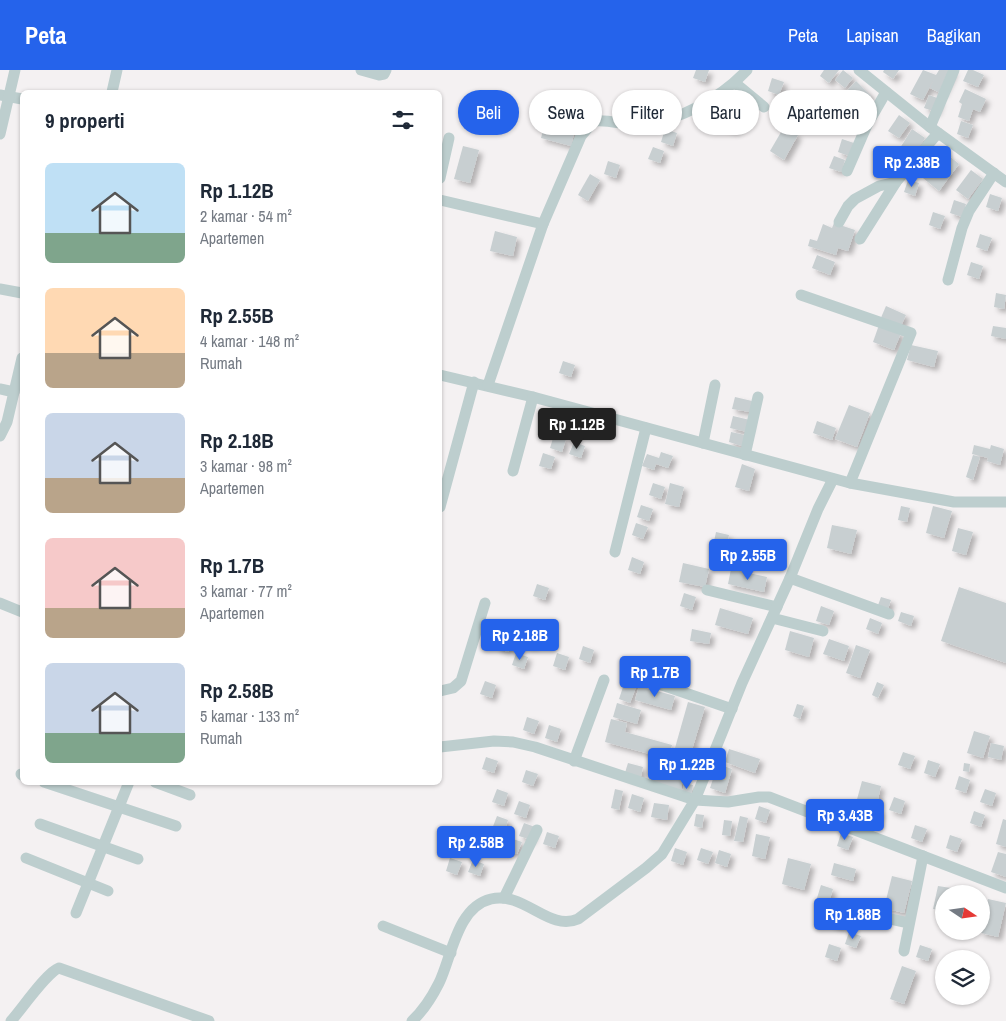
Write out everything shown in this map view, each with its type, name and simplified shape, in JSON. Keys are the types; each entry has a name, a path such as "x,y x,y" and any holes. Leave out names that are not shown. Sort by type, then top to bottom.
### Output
{"street":[{"path":"0,134 5,96 15,70"},
{"path":"112,90 117,70"},
{"path":"361,70 379,75 384,74 386,70"},
{"path":"488,385 543,224 581,136 594,121 604,120 631,125 656,122 686,112 709,101 735,83 746,70"},
{"path":"859,70 934,130 1006,182"},
{"path":"860,240 896,182 934,130 954,70"},
{"path":"735,83 764,107"},
{"path":"847,171 867,125 886,92"},
{"path":"5,96 20,99"},
{"path":"442,169 449,138"},
{"path":"948,280 962,228 969,211 994,173"},
{"path":"839,222 848,206 855,199 879,186 896,182"},
{"path":"442,200 543,224"},
{"path":"0,289 20,293"},
{"path":"801,295 911,333 850,483"},
{"path":"0,436 7,422 20,366"},
{"path":"442,375 532,396 850,483 954,502 1006,502"},
{"path":"442,499 474,382"},
{"path":"704,443 715,385"},
{"path":"0,389 14,392"},
{"path":"512,471 532,396"},
{"path":"745,455 758,397"},
{"path":"616,552 646,428"},
{"path":"412,1021 427,1003 435,989 468,913 480,903 493,898 504,898 524,903 558,921 571,922 578,919 662,854 695,800 732,708 790,578 814,518 833,479"},
{"path":"790,578 889,614"},
{"path":"707,590 774,612 823,631"},
{"path":"0,603 20,611"},
{"path":"442,690 453,688 461,681 485,603"},
{"path":"630,674 732,708"},
{"path":"574,761 604,680"},
{"path":"442,747 494,741 513,742 695,800 728,802 769,797 1006,888"},
{"path":"53,785 176,826"},
{"path":"76,912 128,785"},
{"path":"163,785 190,795"},
{"path":"40,824 138,859"},
{"path":"504,898 537,830"},
{"path":"904,951 923,856"},
{"path":"26,858 108,892"},
{"path":"849,910 909,922"},
{"path":"383,926 451,953"},
{"path":"11,1021 54,970 59,968 209,1021"}],"building":[{"path":"696,70 709,70 705,82 693,78"},
{"path":"824,70 839,70 829,83 820,76"},
{"path":"843,70 853,78 845,88 835,80"},
{"path":"884,70 899,70 893,79 883,72"},
{"path":"923,70 936,75 939,70 954,70 942,94 930,88 934,79 923,100 910,94"},
{"path":"968,70 984,75 978,87 963,81"},
{"path":"772,78 784,82 781,90 768,91"},
{"path":"856,81 865,90 848,90"},
{"path":"965,89 986,99 980,112 973,109 969,121 958,117 962,104 959,102"},
{"path":"929,95 940,99 936,112 924,108"},
{"path":"899,115 910,123 899,138 888,131"},
{"path":"961,121 973,125 968,138 957,134"},
{"path":"912,129 925,138 913,156 900,148"},
{"path":"542,135 574,135 571,146 541,138"},
{"path":"663,135 676,135 673,146 661,142"},
{"path":"779,135 798,135 784,160 770,151"},
{"path":"842,139 854,143 849,156 838,152"},
{"path":"463,146 479,150 470,183 454,179"},
{"path":"653,147 664,151 660,163 648,159"},
{"path":"895,149 907,153 902,166 890,162"},
{"path":"943,151 959,164 939,191 923,178"},
{"path":"834,156 845,160 841,172 829,168"},
{"path":"608,161 620,165 616,178 604,174"},
{"path":"971,170 983,179 968,199 956,190"},
{"path":"590,174 600,180 588,201 578,195"},
{"path":"908,180 919,183 915,196 904,192"},
{"path":"990,194 1002,198 998,211 986,207"},
{"path":"954,200 966,204 962,217 950,213"},
{"path":"933,212 945,216 940,229 929,225"},
{"path":"834,223 855,230 848,251 838,248 836,255 808,246 810,239 817,241 823,224 832,228"},
{"path":"495,231 517,237 513,256 490,251"},
{"path":"980,234 992,238 987,251 976,247"},
{"path":"817,255 835,262 830,275 812,268"},
{"path":"971,262 983,266 979,279 967,275"},
{"path":"996,293 1006,295 1004,309 994,307"},
{"path":"886,306 906,315 900,328 880,320"},
{"path":"879,325 901,333 894,350 873,342"},
{"path":"993,326 1006,328 1006,339 991,336"},
{"path":"911,345 938,351 934,367 907,360"},
{"path":"563,361 575,365 571,377 559,373"},
{"path":"735,397 752,401 750,412 732,409"},
{"path":"849,405 870,413 857,447 835,439"},
{"path":"733,416 750,420 747,432 730,428"},
{"path":"817,421 836,428 832,440 813,433"},
{"path":"731,432 745,435 742,446 729,442"},
{"path":"554,435 566,439 562,452 550,448"},
{"path":"574,442 585,446 581,458 569,454"},
{"path":"974,445 990,449 991,445 1004,449 1000,465 987,461 988,458 972,454"},
{"path":"661,452 673,456 668,468 656,464 654,470 642,466 647,454 659,458"},
{"path":"543,453 555,457 551,469 539,466"},
{"path":"973,455 980,457 973,480 966,477"},
{"path":"742,464 755,469 749,491 735,487"},
{"path":"653,483 665,487 661,499 649,495"},
{"path":"670,483 684,487 679,507 665,504"},
{"path":"641,505 653,509 649,521 637,517"},
{"path":"901,506 910,508 907,522 898,520"},
{"path":"933,506 952,511 944,538 926,533"},
{"path":"636,523 648,527 643,539 632,535"},
{"path":"832,525 857,530 851,554 827,548"},
{"path":"958,528 973,532 966,555 952,551"},
{"path":"716,532 729,535 723,558 711,555"},
{"path":"763,542 778,546 775,558 760,554"},
{"path":"632,557 644,562 640,574 628,570"},
{"path":"683,563 709,569 705,587 679,582"},
{"path":"731,569 767,577 764,592 728,584"},
{"path":"537,584 549,588 545,600 533,596"},
{"path":"959,587 1006,603 1006,663 941,641"},
{"path":"684,593 696,597 692,610 680,606"},
{"path":"881,597 891,600 887,612 877,608"},
{"path":"821,606 834,611 829,625 816,621"},
{"path":"720,608 753,618 748,634 715,625"},
{"path":"901,612 914,616 911,626 898,621"},
{"path":"870,618 882,623 878,634 866,629"},
{"path":"525,629 537,633 533,646 521,642"},
{"path":"692,629 711,633 709,644 690,641"},
{"path":"790,631 814,638 809,657 785,650"},
{"path":"501,636 512,640 508,652 496,648"},
{"path":"829,639 849,646 844,661 823,654"},
{"path":"856,645 870,650 860,678 846,673"},
{"path":"583,646 594,650 590,663 579,659"},
{"path":"516,653 528,657 524,669 512,665"},
{"path":"557,653 569,657 565,670 553,666"},
{"path":"626,678 638,682 630,703 619,699"},
{"path":"485,681 496,685 492,698 480,694"},
{"path":"877,682 884,685 878,698 872,695"},
{"path":"639,686 675,696 671,710 635,700"},
{"path":"688,702 705,707 687,766 671,762"},
{"path":"617,703 641,710 637,724 613,717"},
{"path":"797,704 804,706 800,719 793,716"},
{"path":"527,717 539,721 534,734 523,730"},
{"path":"611,719 627,723 625,732 672,745 668,759 605,742"},
{"path":"549,725 561,729 557,742 545,738"},
{"path":"974,731 990,736 983,758 967,753"},
{"path":"991,743 1004,746 1001,760 988,757"},
{"path":"729,749 760,759 755,773 725,762"},
{"path":"903,752 915,756 910,769 898,765"},
{"path":"486,757 498,761 494,773 482,769"},
{"path":"928,760 940,764 935,777 924,773"},
{"path":"654,762 685,768 681,790 650,784"},
{"path":"628,763 643,767 640,781 624,776"},
{"path":"964,763 970,764 969,772 963,771"},
{"path":"718,764 732,769 725,793 710,788"},
{"path":"526,770 538,774 533,786 522,782"},
{"path":"959,776 970,780 966,793 955,789"},
{"path":"862,781 881,786 876,808 856,803"},
{"path":"684,783 693,785 691,796 682,794"},
{"path":"497,789 508,793 504,806 492,802"},
{"path":"615,789 623,791 619,810 611,808"},
{"path":"985,789 996,793 992,806 980,802"},
{"path":"632,794 644,798 640,812 628,808"},
{"path":"894,797 905,801 901,814 889,810"},
{"path":"519,801 530,805 526,818 514,814"},
{"path":"654,803 669,805 667,820 651,817"},
{"path":"759,806 770,810 766,823 755,819"},
{"path":"869,807 881,811 876,824 865,820"},
{"path":"974,811 985,815 981,827 970,823"},
{"path":"696,814 704,815 702,828 694,826"},
{"path":"497,816 508,820 504,833 492,829"},
{"path":"740,816 748,818 743,842 734,841"},
{"path":"1003,819 1006,820 1006,847 996,844"},
{"path":"724,820 732,821 730,836 722,835"},
{"path":"524,823 535,827 531,840 519,836"},
{"path":"915,825 927,829 922,842 911,838"},
{"path":"547,832 559,836 555,848 543,844"},
{"path":"841,833 853,837 848,850 837,846"},
{"path":"756,834 770,837 765,859 752,856"},
{"path":"950,835 962,839 957,852 946,848"},
{"path":"510,838 522,842 517,854 506,850"},
{"path":"675,848 687,852 683,865 671,861"},
{"path":"701,848 713,852 708,864 697,860"},
{"path":"719,850 731,854 727,867 715,863"},
{"path":"998,852 1006,854 1006,877 991,872"},
{"path":"450,858 462,862 457,875 446,871"},
{"path":"788,858 811,864 804,890 782,884"},
{"path":"473,860 484,864 480,876 468,872"},
{"path":"834,863 856,869 853,881 831,875"},
{"path":"892,876 912,881 904,913 884,908"},
{"path":"821,885 833,889 829,902 817,898"},
{"path":"990,899 1006,903 998,937 990,935"},
{"path":"834,911 846,915 841,928 830,924"},
{"path":"849,932 861,936 856,948 845,944"},
{"path":"829,944 841,948 837,961 825,957"},
{"path":"920,945 932,949 928,961 916,957"},
{"path":"902,966 916,971 904,1004 890,999"}]}
